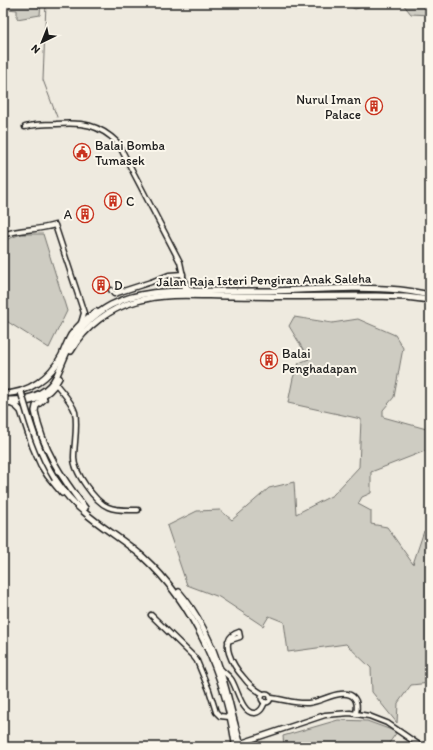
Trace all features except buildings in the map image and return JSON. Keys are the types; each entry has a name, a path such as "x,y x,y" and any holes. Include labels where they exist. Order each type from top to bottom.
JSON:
{"main road":[{"path":"184,280 187,288 192,291"},
{"name":"Jalan Raja Isteri Pengiran Anak Saleha","path":"3,403 12,404 33,401 45,395 56,384 75,343 89,327 115,309 136,301 192,291 356,289 400,290 430,295"},
{"name":"Jalan Raja Isteri Pengiran Anak Saleha","path":"3,400 31,398 42,392 49,386 56,376 76,336 92,319 113,304 138,294 159,291 175,291 406,297 430,300"},
{"path":"3,394 22,391 36,384 49,373 72,334 79,326 102,307 113,304"},
{"path":"36,417 36,406 48,395 51,390"},
{"path":"22,391 37,444 45,462 69,498 138,550 186,600 201,624 224,683 239,745"},
{"path":"12,404 19,408 33,447 48,476 64,495 144,557 170,584 176,593 189,613 206,646 220,683 239,745"},
{"path":"24,419 23,412 25,409 27,408 33,410 52,462 84,509"}],"street":[{"path":"25,127 82,123 98,128 114,139 124,153 180,262 184,280 182,292"},
{"path":"3,235 14,231 41,229 55,224 84,313 84,317 79,326"},
{"path":"111,290 114,294 182,272"},
{"path":"182,272 182,292"},
{"path":"84,313 90,316"},
{"path":"56,384 74,411 76,426 74,459 78,473 103,505 109,508 138,510"},
{"path":"76,426 82,426"},
{"path":"151,615 194,656 209,690 216,712 220,716 230,717"},
{"path":"228,641 228,649 236,668 244,678 263,694 268,694 271,698 290,702 307,703 326,699 338,694 347,694 356,700 358,704 356,713"},
{"path":"218,665 231,679 243,705 248,711 254,713 261,709 264,702 262,699 263,694"},
{"path":"224,683 226,677 228,676"},
{"path":"264,702 268,702 271,698"},
{"path":"239,745 325,715 356,713 387,723 422,747"}],"shaded area":[{"path":"3,3 41,3 40,15 17,19 17,10 8,9 3,13"},
{"path":"342,3 377,3 355,9"},
{"path":"402,3 430,3 430,15 411,14"},
{"path":"21,234 43,234 67,311 49,348 8,322 3,315 3,241"},
{"path":"294,317 332,323 358,319 395,335 403,348 394,397 383,410 383,417 430,430 430,449 371,472 371,493 362,497 358,504 371,511 371,524 387,527 413,564 424,531 430,531 430,683 411,685 398,703 397,723 372,692 371,668 346,644 288,652 284,622 269,616 263,626 219,597 187,585 167,526 197,511 220,510 232,520 269,488 294,482 296,514 333,495 359,467 361,419 288,403 293,378 299,363 309,359 289,326"},
{"path":"338,720 367,721 397,732 387,746 381,747 284,747 283,736"}],"waterway":[{"path":"46,3 43,80 57,117"}],"place":[{"name":"Nurul Iman Palace","path":"374,106"},
{"name":"Balai Bomba Tumasek","path":"82,152"},
{"name":"C","path":"113,201"},
{"name":"A","path":"85,214"},
{"name":"D","path":"101,285"},
{"name":"Balai Penghadapan","path":"269,360"}]}
